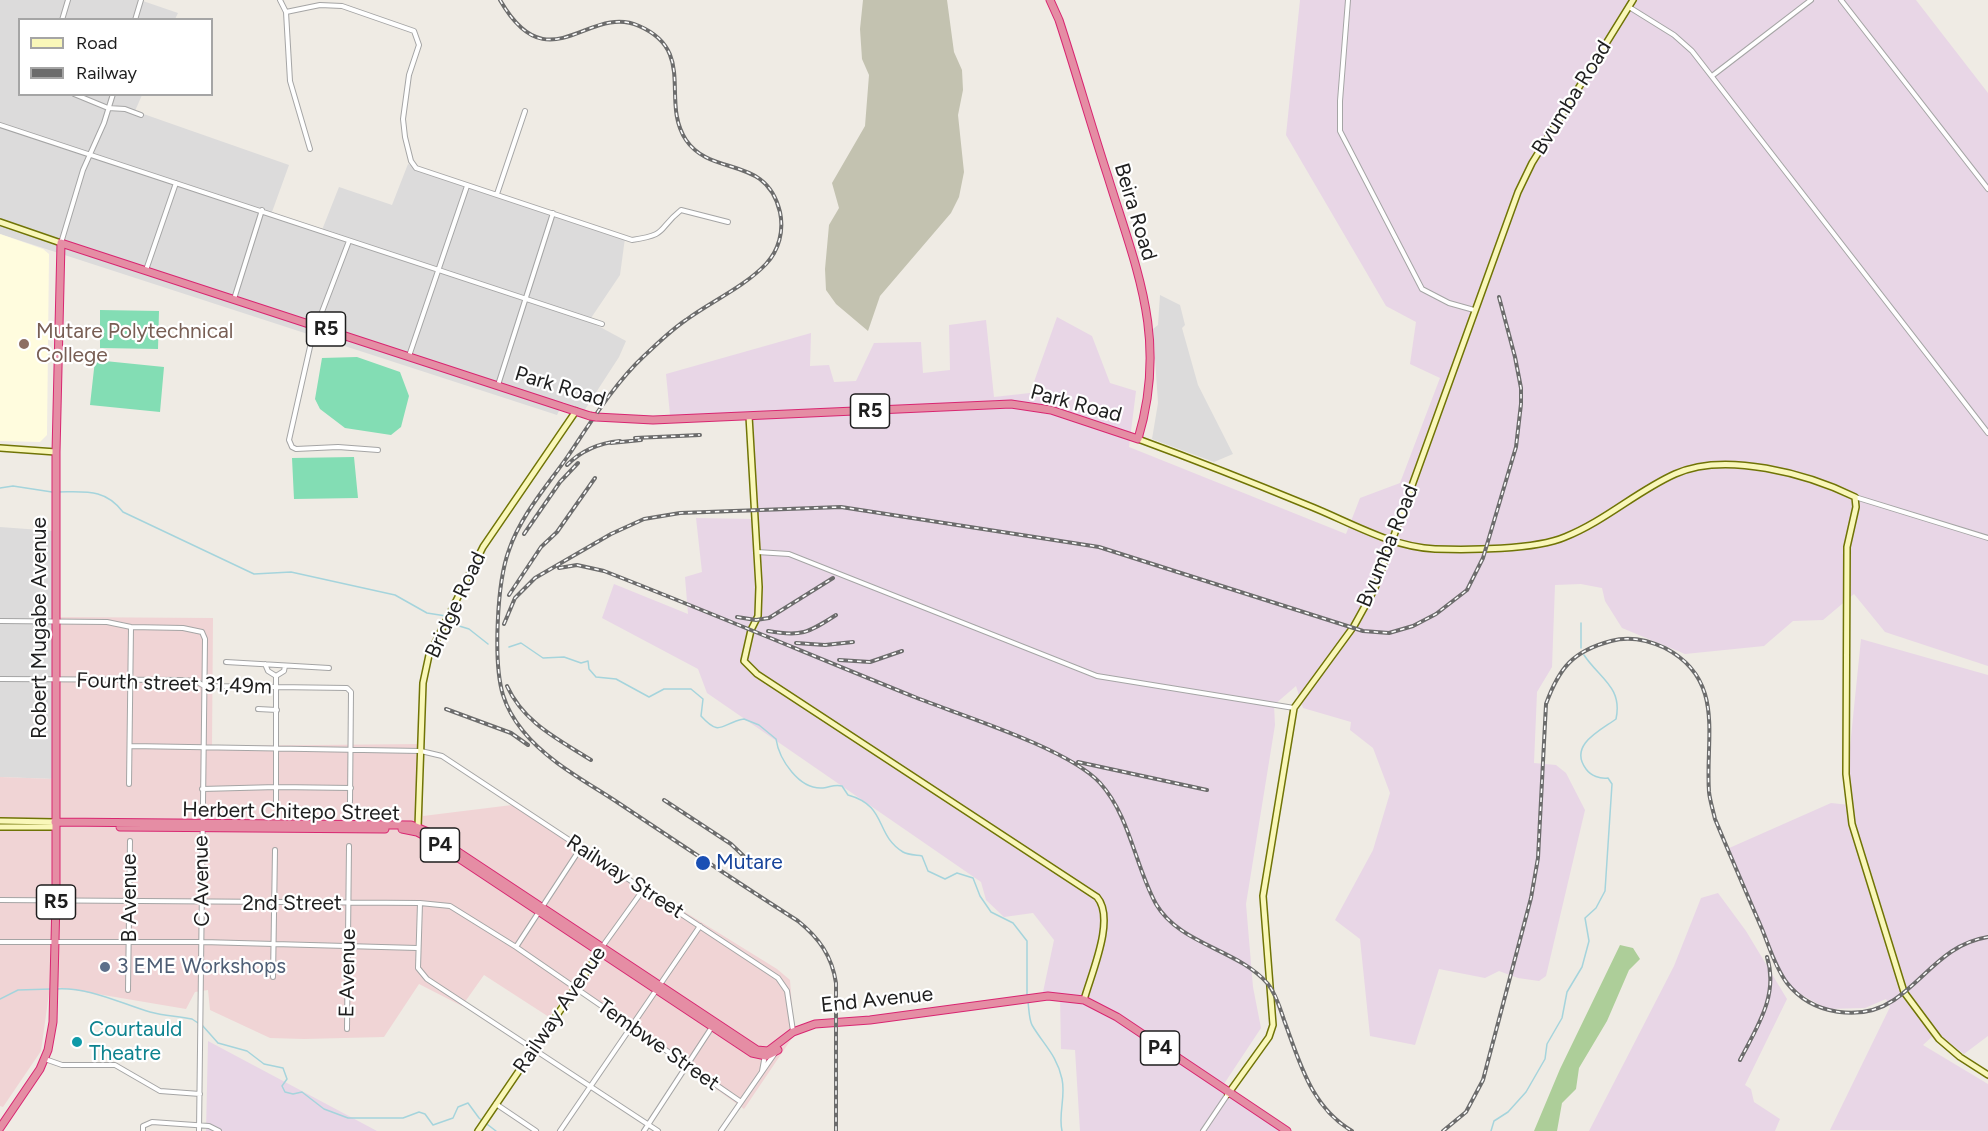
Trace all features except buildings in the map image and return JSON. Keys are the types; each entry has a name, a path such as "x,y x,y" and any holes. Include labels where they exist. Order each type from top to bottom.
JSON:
{"highway":[{"name":"Beira Road","path":"1050,0 1062,30 1130,248 1149,321 1151,384 1138,439"},
{"name":"Park Road","path":"61,243 593,417 617,420 1031,405 1138,439"},
{"name":"Robert Mugabe Avenue","path":"0,1128 43,1059 52,1033 56,900 56,452 61,243"},
{"name":"Herbert Chitepo Street","path":"55,824 401,824 418,827 538,909"},
{"name":"Herbert Chitepo Street","path":"202,825 409,829 431,839 752,1053 765,1054"},
{"name":"Herbert Chitepo Street","path":"658,989 765,1054"},
{"name":"End Avenue","path":"765,1054 793,1032 815,1024 1059,996 1084,1000 1117,1017 1228,1094 1287,1131"},
{"name":"End Avenue","path":"765,1054 776,1051 799,1033 814,1028 890,1022 1006,1002"},
{"name":"Robert Mugabe Avenue","path":"0,1121 43,1059"}],"street":[{"path":"63,18 68,0"},
{"path":"136,18 141,0"},
{"path":"280,0 286,12 290,81 310,149"},
{"path":"1348,0 1340,101 1341,131 1422,289 1449,303 1474,310"},
{"name":"Bvumba Road","path":"1203,1131 1269,1037 1273,1025 1263,896 1294,708 1368,603 1474,310 1532,163 1633,0"},
{"path":"1712,76 1811,0"},
{"path":"1841,0 1988,189"},
{"path":"286,12 320,5 342,6 414,31 419,39 419,45 409,75 403,119 411,161 416,168 632,240 655,236 664,231 681,210 728,222"},
{"path":"1629,7 1674,34 1692,51 1988,433"},
{"path":"79,96 108,108 125,109 141,115"},
{"path":"0,222 61,243 112,96"},
{"path":"497,194 525,111"},
{"path":"0,125 602,324"},
{"path":"146,270 176,183"},
{"path":"409,356 467,186"},
{"path":"234,299 262,210"},
{"path":"498,385 553,213"},
{"path":"349,241 312,338 290,443 294,448 301,449 338,447 378,450"},
{"name":"Bridge Road","path":"418,827 423,683 429,655 483,547 576,411"},
{"path":"748,416 759,587 758,616 744,656 746,665 1097,897 1104,906 1106,922 1084,1000"},
{"path":"1138,439 1392,540 1433,549 1489,548 1556,540 1598,521 1677,473 1731,463 1768,467 1988,538"},
{"path":"0,448 56,452"},
{"path":"1855,496 1856,507 1847,547 1846,774 1852,824 1904,992 1934,1034 1960,1057 1988,1075"},
{"path":"756,552 789,554 1097,676 1294,708"},
{"path":"0,621 107,622 130,627 129,784"},
{"name":"C Avenue","path":"130,627 183,628 202,632 205,639 200,1131"},
{"path":"226,662 329,668"},
{"path":"265,664 268,671 276,676"},
{"path":"276,804 278,748 276,676 285,666"},
{"name":"Fourth street 31,49m","path":"0,679 194,680 204,686 347,688 351,692 352,750"},
{"path":"258,709 277,710"},
{"name":"Railway Street","path":"131,746 421,751 442,756 784,984 793,1032"},
{"path":"350,802 352,750"},
{"path":"202,789 351,788"},
{"name":"Herbert Chitepo Street","path":"0,821 55,824"},
{"name":"Herbert Chitepo Street","path":"0,827 55,824"},
{"name":"B Avenue","path":"128,990 130,841"},
{"name":"E Avenue","path":"347,1029 349,846"},
{"path":"516,947 538,909 580,849"},
{"path":"273,977 275,850"},
{"name":"Railway Avenue","path":"478,1131 643,890"},
{"name":"2nd Street","path":"0,900 274,904 420,903"},
{"path":"420,903 418,968 427,979 534,1047 658,1131"},
{"name":"Tembwe Street","path":"420,903 450,906 516,947 741,1102"},
{"path":"560,1131 700,926"},
{"path":"0,942 348,944 417,948"},
{"path":"644,1131 712,1027"},
{"name":"End Avenue","path":"721,1131 776,1051"},
{"name":"End Avenue","path":"761,1074 765,1054"},
{"path":"43,1059 62,1065 115,1065 160,1091 200,1095"},
{"path":"496,1104 536,1131"},
{"path":"143,1131 144,1126 152,1122 209,1126 219,1131"}],"shaded area":[{"path":"0,0 140,0 178,13 176,18 18,18 18,96 142,96 135,111 289,165 272,212 322,230 339,187 392,205 408,164 625,238 620,275 589,321 626,341 619,357 584,411 563,402 557,415 0,234"},
{"path":"863,0 947,0 954,52 962,70 963,90 958,115 964,172 959,197 951,213 880,296 868,331 836,304 826,290 825,269 829,225 839,208 832,183 865,126 869,75 862,59 860,29"},
{"path":"1300,0 1916,0 1988,93 1988,666 1885,632 1854,594 1823,620 1793,621 1764,646 1685,654 1622,628 1605,601 1602,588 1581,584 1555,585 1552,667 1537,692 1534,763 1556,765 1566,773 1585,810 1546,976 1539,981 1518,978 1499,971 1485,978 1439,969 1415,1045 1370,1036 1360,939 1335,920 1373,850 1390,793 1373,748 1350,730 1351,722 1303,708 1296,686 1274,705 1275,725 1246,904 1253,987 1261,1028 1222,1087 1279,1131 1080,1131 1075,1050 1061,1049 1060,995 1043,992 1054,940 1033,913 1004,917 986,900 981,882 707,693 698,669 602,618 614,584 688,614 685,577 702,572 696,518 753,519 747,414 670,415 666,374 811,333 810,366 829,365 834,382 856,381 874,343 921,342 923,373 950,370 949,325 986,320 994,397 1030,393 1057,317 1092,336 1110,383 1136,391 1129,447 1346,534 1360,498 1400,483 1440,378 1410,364 1416,322 1386,306 1286,135"},
{"name":"Mutare Polytechnical College","path":"0,234 43,249 49,254 47,435 40,442 0,441"},
{"path":"1160,295 1180,305 1185,325 1182,328 1198,385 1233,454 1214,462 1152,439 1158,403 1153,329 1158,325"},
{"path":"0,527 54,531 54,779 0,777"},
{"path":"54,617 213,618 212,746 422,744 423,816 512,805 777,969 790,980 794,1035 744,1109 572,986 549,1017 484,975 462,1006 419,984 384,1037 304,1039 270,1038 210,1010 208,990 195,992 186,1009 50,986 41,1051 3,1107 0,1106 0,777 54,779"},
{"path":"1861,639 1988,675 1988,1036 1964,1054 1936,1033 1923,1045 1988,1084 1988,1131 1830,1130 1890,1007 1886,999 1865,1008 1827,1009 1793,990 1783,977 1727,849 1831,803 1850,805 1847,776"},
{"path":"1718,893 1746,931 1787,999 1745,1085 1751,1089 1754,1102 1780,1119 1775,1131 1589,1131 1674,966 1701,898"},
{"path":"208,1041 377,1131 206,1131"}],"green space":[{"path":"100,310 159,311 158,349 100,348"},
{"path":"357,357 400,372 409,396 401,427 391,435 345,428 320,409 315,399 322,358"},
{"path":"95,360 164,367 160,412 90,405"},
{"path":"354,457 358,498 294,499 292,458"},
{"path":"1620,945 1633,948 1640,959 1629,970 1607,1021 1579,1068 1576,1089 1562,1103 1557,1131 1534,1131 1560,1069"}],"waterway":[{"path":"0,488 13,486 52,492"},
{"path":"57,492 85,492 102,495 116,504 123,512 254,574 291,572 395,595 427,613 446,616"},
{"path":"451,618 456,625 469,629 488,644"},
{"path":"1581,623 1581,648"},
{"path":"509,647 521,643 543,658 564,657 581,663 588,661 589,669 596,677 616,679 649,697 664,689 691,689 703,699 701,716 717,728 744,719 759,725 776,739 781,755 798,779 814,787 842,786 848,795 869,806 894,845 905,853 922,856 928,871 945,879 957,873 973,878 980,896 991,912 1013,923 1027,941 1027,997"},
{"path":"1491,1131 1494,1121 1508,1112 1526,1092 1545,1059 1547,1044 1562,1018 1567,992 1582,967 1589,941 1585,918 1596,908 1605,891 1612,784 1608,778 1596,776 1588,771 1581,753 1595,733 1616,719 1617,708 1613,691 1584,655"},
{"path":"0,999 18,990 51,989"},
{"path":"56,989 81,990 150,1012 192,1019 198,1023"},
{"path":"1028,1002 1032,1025 1053,1056 1060,1071 1063,1092 1062,1131"},
{"path":"202,1025 218,1043 247,1051 264,1064 283,1068 287,1079 282,1086 285,1092 293,1094 302,1092 324,1109 348,1118 403,1118 419,1112 425,1114 433,1125 453,1118 458,1107 468,1103 479,1118 496,1131"}],"railway":[{"path":"500,0 518,25 535,37 552,40 603,24 620,22 639,26 657,36 667,49 673,63 676,109 679,125 686,140 697,152 738,168 763,182 773,194 780,212 779,240 766,264 748,280 675,328 633,367 603,404 527,513 514,537 505,564 499,601 498,663 503,695 509,709 523,731 543,752 798,921 818,941 828,956 836,983 836,1131"},
{"path":"504,624 515,598 535,578 611,534 644,519 680,513 841,507 1099,547 1363,631 1389,633 1413,626 1436,614 1467,590 1483,558 1516,447 1521,388 1499,297"},
{"path":"635,438 700,435"},
{"path":"611,443 641,440"},
{"path":"567,465 591,448 620,441"},
{"path":"524,534 560,482 578,463"},
{"path":"509,595 541,547 557,532 595,478"},
{"path":"559,568 577,565 604,571 917,698 1014,734 1085,770 1100,783 1118,810 1149,889 1166,918 1179,929 1256,972 1268,984 1278,1001 1309,1083 1326,1110 1352,1131"},
{"path":"737,617 756,620 769,618 833,578"},
{"path":"768,631 789,634 804,632 836,615"},
{"path":"1443,1131 1466,1112 1483,1080 1531,898 1538,858 1546,704 1556,680 1569,663 1598,645 1625,639 1652,643 1665,648 1684,661 1697,676 1705,693 1708,711 1709,792 1715,819 1776,963 1787,983 1797,994 1823,1008 1837,1012 1852,1013 1881,1007 1906,991 1948,954 1973,941 1988,937"},
{"path":"796,643 825,645 853,642"},
{"path":"839,660 870,662 902,651"},
{"path":"507,686 514,699 532,720 591,760"},
{"path":"446,709 511,733 528,745"},
{"path":"1078,762 1207,790"},
{"path":"664,800 731,844 751,863"},
{"path":"1740,1060 1759,1023 1768,998 1770,971 1767,957"}],"place":[{"name":"Mutare Polytechnical College","path":"24,344"},
{"name":"Mutare","path":"703,863"},
{"name":"3 EME Workshops","path":"105,967"},
{"name":"Courtauld Theatre","path":"77,1042"}]}
